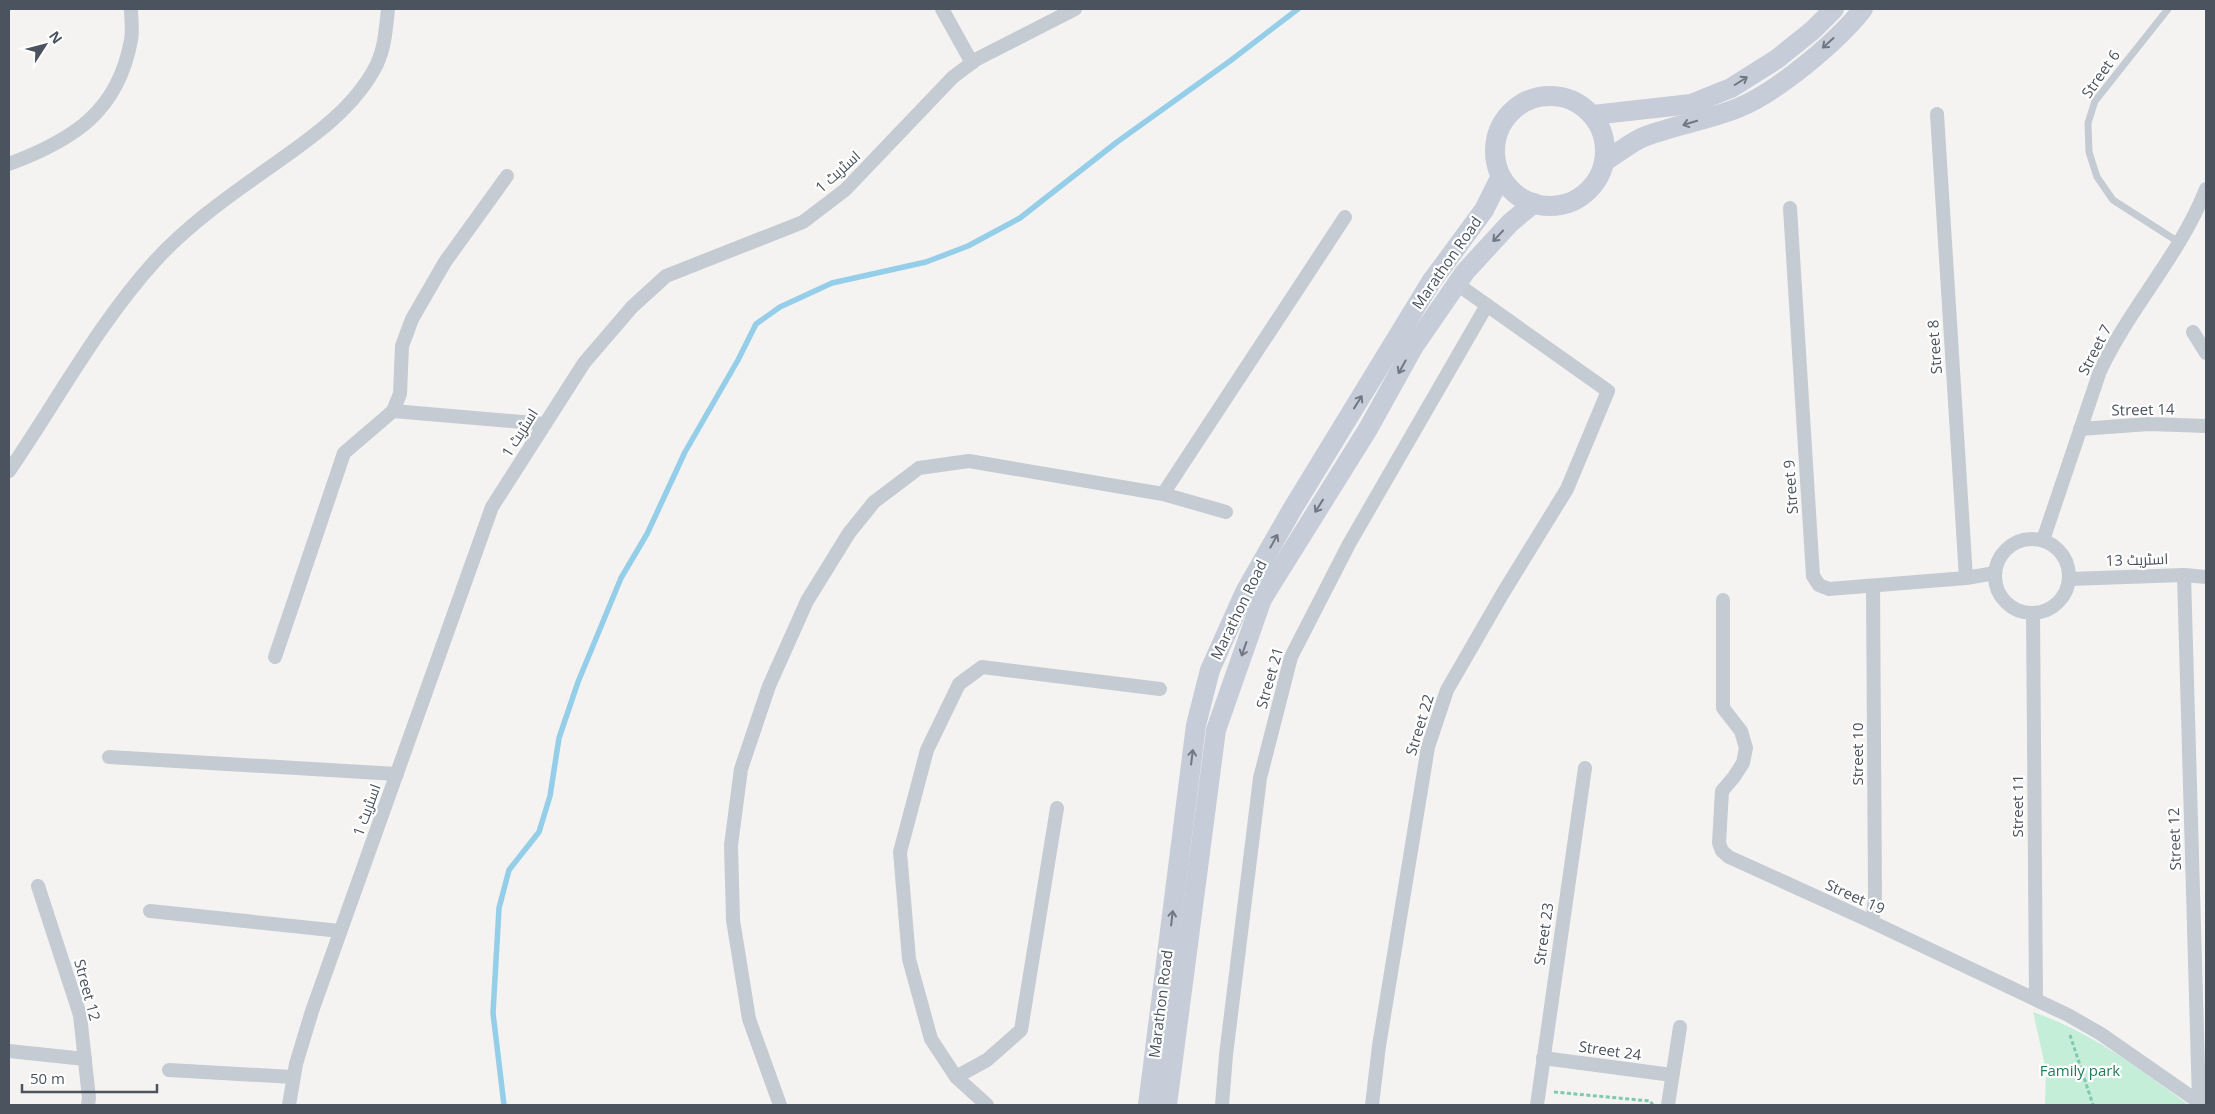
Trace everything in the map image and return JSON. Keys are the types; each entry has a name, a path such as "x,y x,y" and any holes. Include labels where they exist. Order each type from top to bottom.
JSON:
{"main road":[{"path":"1593,115 1691,104 1731,88 1777,59 1813,30 1834,9"},
{"path":"1604,162 1644,136 1739,107 1773,88 1809,60 1854,20 1863,9"},
{"path":"1543,95 1560,96 1578,102 1593,115 1603,132 1606,151 1603,170 1593,186 1578,199 1560,206 1543,206 1526,200 1511,190 1501,176 1495,159 1495,142 1501,125 1511,111 1526,100 1543,95"},
{"name":"Marathon Road","path":"1148,1105 1196,725 1210,670 1245,592 1292,508 1431,282 1484,210 1501,176"},
{"name":"Marathon Road","path":"1167,1105 1216,730 1262,599 1368,429 1414,346 1465,272 1510,223 1534,203"}],"street":[{"path":"9,164 45,150 71,136 95,115 112,94 122,71 131,38 131,9"},
{"path":"9,471 112,314 156,260 211,210 318,133 344,108 377,64 385,40 388,9"},
{"path":"942,9 972,63"},
{"name":"اسٹریٹ 1","path":"289,1105 294,1077 312,1010 492,507 584,363 632,307 666,276 802,222 845,190 946,84 972,63 1075,9"},
{"name":"Street 8","path":"1937,114 1966,578"},
{"path":"275,657 344,453 393,411 400,394 402,346 412,319 445,262 507,176"},
{"name":"Street 7","path":"2043,540 2100,371 2110,350 2180,243 2206,189"},
{"name":"Street 9","path":"1790,208 1813,576 1819,585 1829,589 1966,578 1995,573"},
{"path":"1163,494 1345,217"},
{"path":"1457,284 1487,305"},
{"name":"Street 22","path":"1372,1105 1381,1037 1428,747 1447,690 1502,593 1567,489 1608,391 1487,305"},
{"name":"Street 21","path":"1222,1105 1227,1045 1260,778 1291,657 1349,544 1487,305"},
{"path":"2193,332 2206,353"},
{"path":"393,411 545,424"},
{"name":"Street 14","path":"2080,429 2149,424 2206,426"},
{"path":"780,1105 748,1019 733,920 731,845 741,769 768,686 807,601 849,533 874,502 920,468 969,461 1163,494 1226,512"},
{"path":"2026,539 2043,540 2057,548 2067,562 2069,578 2066,592 2058,603 2047,610 2033,613 2018,610 2005,602 1997,588 1995,573 2000,557 2011,545 2026,539"},
{"name":"اسٹریٹ 13","path":"2069,578 2184,575 2206,577"},
{"name":"Street 12","path":"2184,575 2201,1104"},
{"name":"Street 10","path":"1872,922 1875,899 1873,586"},
{"name":"Street 19","path":"1723,600 1723,708 1741,732 1746,748 1743,762 1734,777 1722,790 1720,843 1722,851 1728,858 1872,922 2065,1014 2100,1034 2201,1104"},
{"name":"Street 11","path":"2033,613 2036,999"},
{"path":"987,1105 956,1077 931,1040 909,959 900,852 927,750 959,684 982,667 1160,689"},
{"path":"109,757 397,774"},
{"name":"Street 23","path":"1537,1105 1585,768"},
{"path":"956,1077 987,1060 1021,1030 1057,808"},
{"name":"Street 12","path":"38,886 80,1014 89,1098 88,1105"},
{"path":"150,911 340,931"},
{"path":"1668,1105 1680,1027"},
{"path":"9,1052 85,1059"},
{"name":"Street 24","path":"1543,1058 1672,1076"},
{"path":"169,1070 294,1077"}],"lane":[{"name":"Street 6","path":"2168,9 2096,101 2088,123 2089,152 2098,177 2113,200 2180,243"}],"path":[{"path":"2065,1014 2072,1044 2093,1105"},
{"path":"1558,1092 1650,1101 1653,1105"}],"green space":[{"name":"Family park","path":"2033,1012 2055,1020 2114,1052 2189,1105 2045,1105 2046,1070"}],"waterway":[{"path":"504,1105 493,1013 499,908 509,870 539,832 550,796 559,738 578,682 621,578 647,534 685,452 738,360 756,324 780,307 832,283 926,262 968,246 1020,218 1117,142 1230,61 1298,9"}]}
